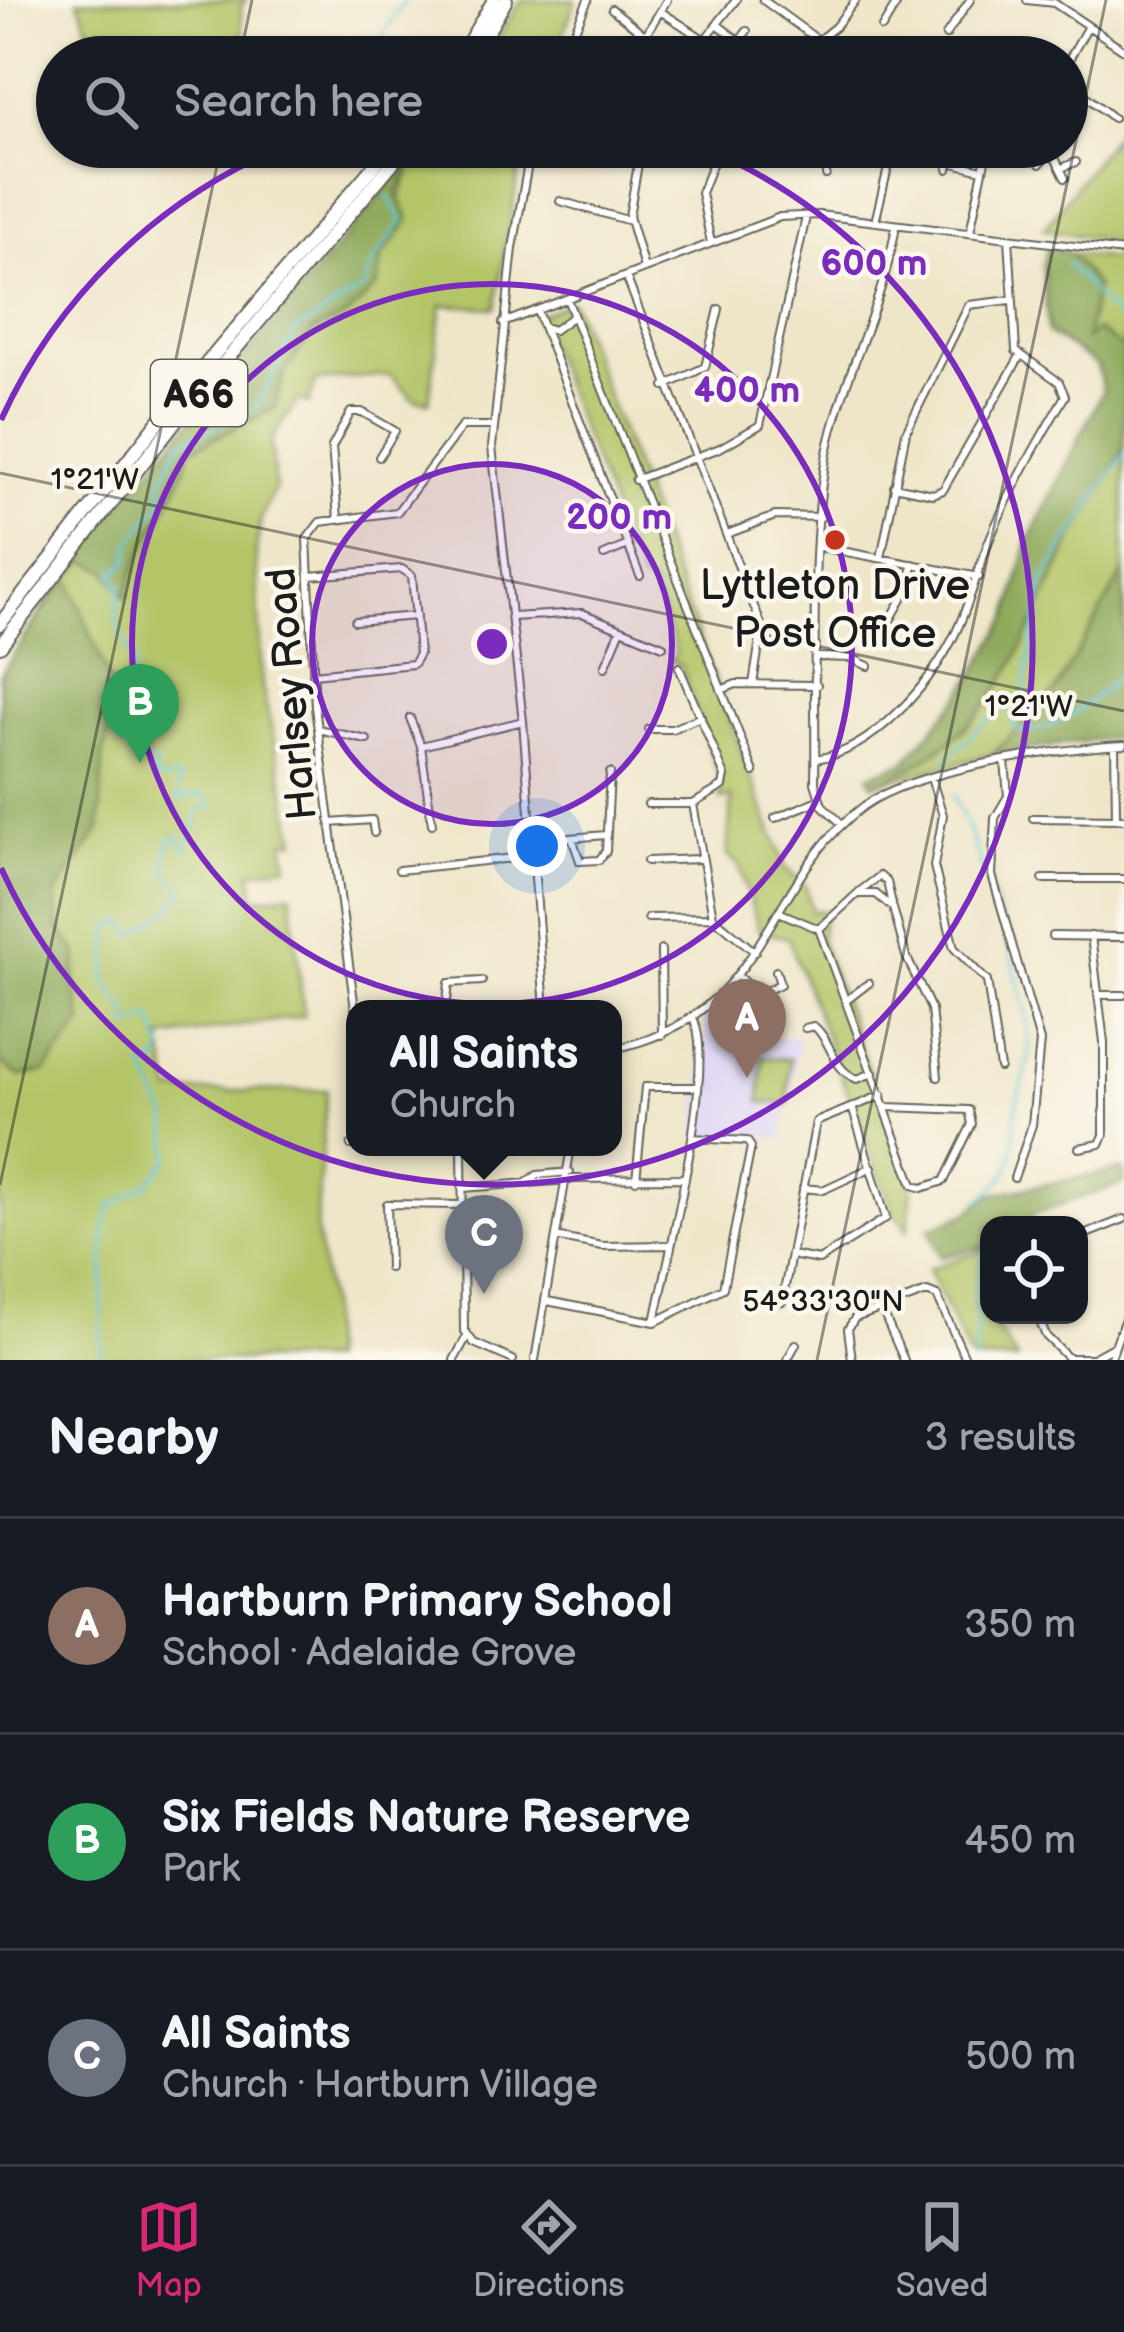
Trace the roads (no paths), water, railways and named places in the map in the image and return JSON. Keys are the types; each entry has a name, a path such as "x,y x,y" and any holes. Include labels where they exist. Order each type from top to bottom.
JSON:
{"highway":[{"path":"473,36 494,0"},
{"path":"485,36 506,0"},
{"name":"A66","path":"0,624 170,406 372,168"},
{"name":"A66","path":"0,646 180,415 388,168"}],"street":[{"path":"572,36 588,0"},
{"path":"612,9 645,35 667,0"},
{"path":"708,36 736,0"},
{"path":"764,0 813,36"},
{"path":"822,36 856,0"},
{"path":"887,24 899,0"},
{"path":"946,35 956,28 970,0"},
{"path":"1027,0 1057,2 1124,50"},
{"path":"660,11 699,36"},
{"path":"717,24 733,36"},
{"path":"1082,36 1088,26"},
{"path":"743,36 747,31"},
{"path":"1088,98 1113,118"},
{"path":"528,168 492,425 523,721 544,1000"},
{"path":"638,168 630,221 644,268"},
{"path":"710,168 701,193 711,243"},
{"path":"826,176 827,168"},
{"path":"875,222 888,168"},
{"path":"970,232 982,170 974,168"},
{"path":"1064,168 1065,178"},
{"path":"560,201 630,221"},
{"path":"503,323 766,221 807,215 1124,252"},
{"path":"635,480 748,435 760,425 807,215"},
{"path":"842,824 819,800 815,759 820,517 833,424 889,266 896,224"},
{"path":"894,486 933,494 943,490 1019,358 1008,236"},
{"path":"626,276 762,627 753,684"},
{"path":"567,299 752,769"},
{"path":"881,558 906,431 969,305 1011,300"},
{"path":"665,386 705,367 719,309"},
{"path":"537,310 641,570"},
{"path":"542,326 554,330 568,323 573,313"},
{"path":"815,759 855,743 915,693 955,636 990,538 1065,396 1059,382 1019,358"},
{"path":"338,519 332,447 351,412 362,412 395,431 380,458"},
{"name":"Harlsey Road","path":"355,1000 313,674 307,576 313,528 338,519 398,512 462,425 492,425"},
{"path":"727,534 775,516 820,517"},
{"path":"604,554 628,545"},
{"path":"820,547 979,577"},
{"path":"886,629 909,587 913,564"},
{"path":"307,576 402,569 412,576 419,654 413,664 313,674"},
{"path":"512,617 581,613 663,646"},
{"path":"355,621 416,616"},
{"path":"605,667 621,629"},
{"path":"818,657 851,658 868,666"},
{"path":"648,805 693,804 716,794 724,776 679,667"},
{"path":"721,690 753,684 817,685"},
{"path":"649,729 672,729 701,717"},
{"path":"410,718 421,746 432,824"},
{"path":"421,746 523,721"},
{"path":"318,729 367,740"},
{"path":"622,1046 662,1035 738,976 842,824 884,794 1005,761 1120,746 1120,818 1033,818"},
{"path":"1005,761 1008,796 994,818 994,881 1029,980 1039,1058 1032,1125 1014,1178"},
{"path":"572,838 580,861 599,860 607,834 610,772"},
{"path":"931,778 943,814 933,861 955,940 987,981 997,1063"},
{"path":"776,818 819,800"},
{"path":"693,804 699,859 713,917 755,952"},
{"path":"330,824 372,820 374,833"},
{"path":"532,842 607,834"},
{"path":"985,853 996,856"},
{"path":"399,870 533,856"},
{"path":"647,861 699,859"},
{"path":"819,929 880,876 887,882 906,956 932,1010 938,1077"},
{"path":"1042,879 1124,879"},
{"path":"857,894 876,894 893,908"},
{"path":"781,913 819,929"},
{"path":"649,918 713,917"},
{"path":"819,929 820,945 847,1000 913,1185 922,1188 944,1181 973,1116 963,1107 887,1107"},
{"path":"1052,935 1124,937"},
{"path":"1078,1148 1100,1144 1104,1138 1091,936"},
{"path":"661,950 662,1035"},
{"path":"738,976 754,998 781,984 776,971"},
{"path":"447,1000 449,983 482,981"},
{"path":"847,1000 869,983"},
{"path":"1098,995 1124,995"},
{"path":"655,1322 692,1138 700,1032 692,1016"},
{"path":"812,1024 842,1071 857,1078 873,1073"},
{"path":"636,1180 645,1088 697,1087"},
{"path":"782,1302 816,1122 882,1095"},
{"path":"791,1255 819,1260 886,1218 851,1107"},
{"path":"547,1301 655,1322 725,1284 751,1148 747,1141 692,1138"},
{"path":"454,1360 467,1337 462,1156"},
{"path":"535,1360 571,1156"},
{"path":"803,1188 823,1190 872,1168"},
{"path":"463,1188 523,1186 570,1177 682,1178"},
{"path":"389,1268 387,1204 462,1205"},
{"path":"1088,1234 1124,1220"},
{"path":"560,1238 602,1246 670,1245"},
{"path":"852,1360 850,1323 881,1308 934,1294 966,1360"},
{"path":"881,1308 904,1360"},
{"path":"1110,1360 1124,1321"},
{"path":"1040,1324 1069,1359 1093,1358 1115,1346"},
{"path":"467,1337 513,1360"},
{"path":"787,1360 796,1344"}],"waterway":[{"path":"382,36 405,0"},
{"path":"1110,146 1124,129"},
{"path":"100,1360 105,1227 111,1206 146,1185 169,1159 167,1117 143,1065 159,1062 163,1049 151,1016 129,1029 127,1010 106,984 109,928 125,922 132,935 165,914 185,890 166,874 168,841 179,837 185,850 200,809 212,806 202,794 177,799 181,779 153,779 157,766 116,742 136,717 157,715 139,690 127,685 135,666 116,622 120,587 113,573 128,562 131,541 161,503 162,481 181,442 256,408 295,332 364,288 371,266 403,221 388,196"},
{"path":"1067,264 1124,325"},
{"path":"945,760 1002,707 1022,700 1044,579 1124,454"},
{"path":"1008,705 1015,729 1044,728 1074,713 1124,671"},
{"path":"953,795 999,918 1030,1044 1010,1164 978,1202"},
{"path":"974,1360 978,1317 973,1297 980,1269"}],"place":[{"name":"Lyttleton Drive Post Office","path":"835,540"},
{"name":"Six Fields Nature Reserve","path":"140,763"},
{"name":"Hartburn Primary School","path":"747,1078"},
{"name":"All Saints","path":"484,1294"}]}
